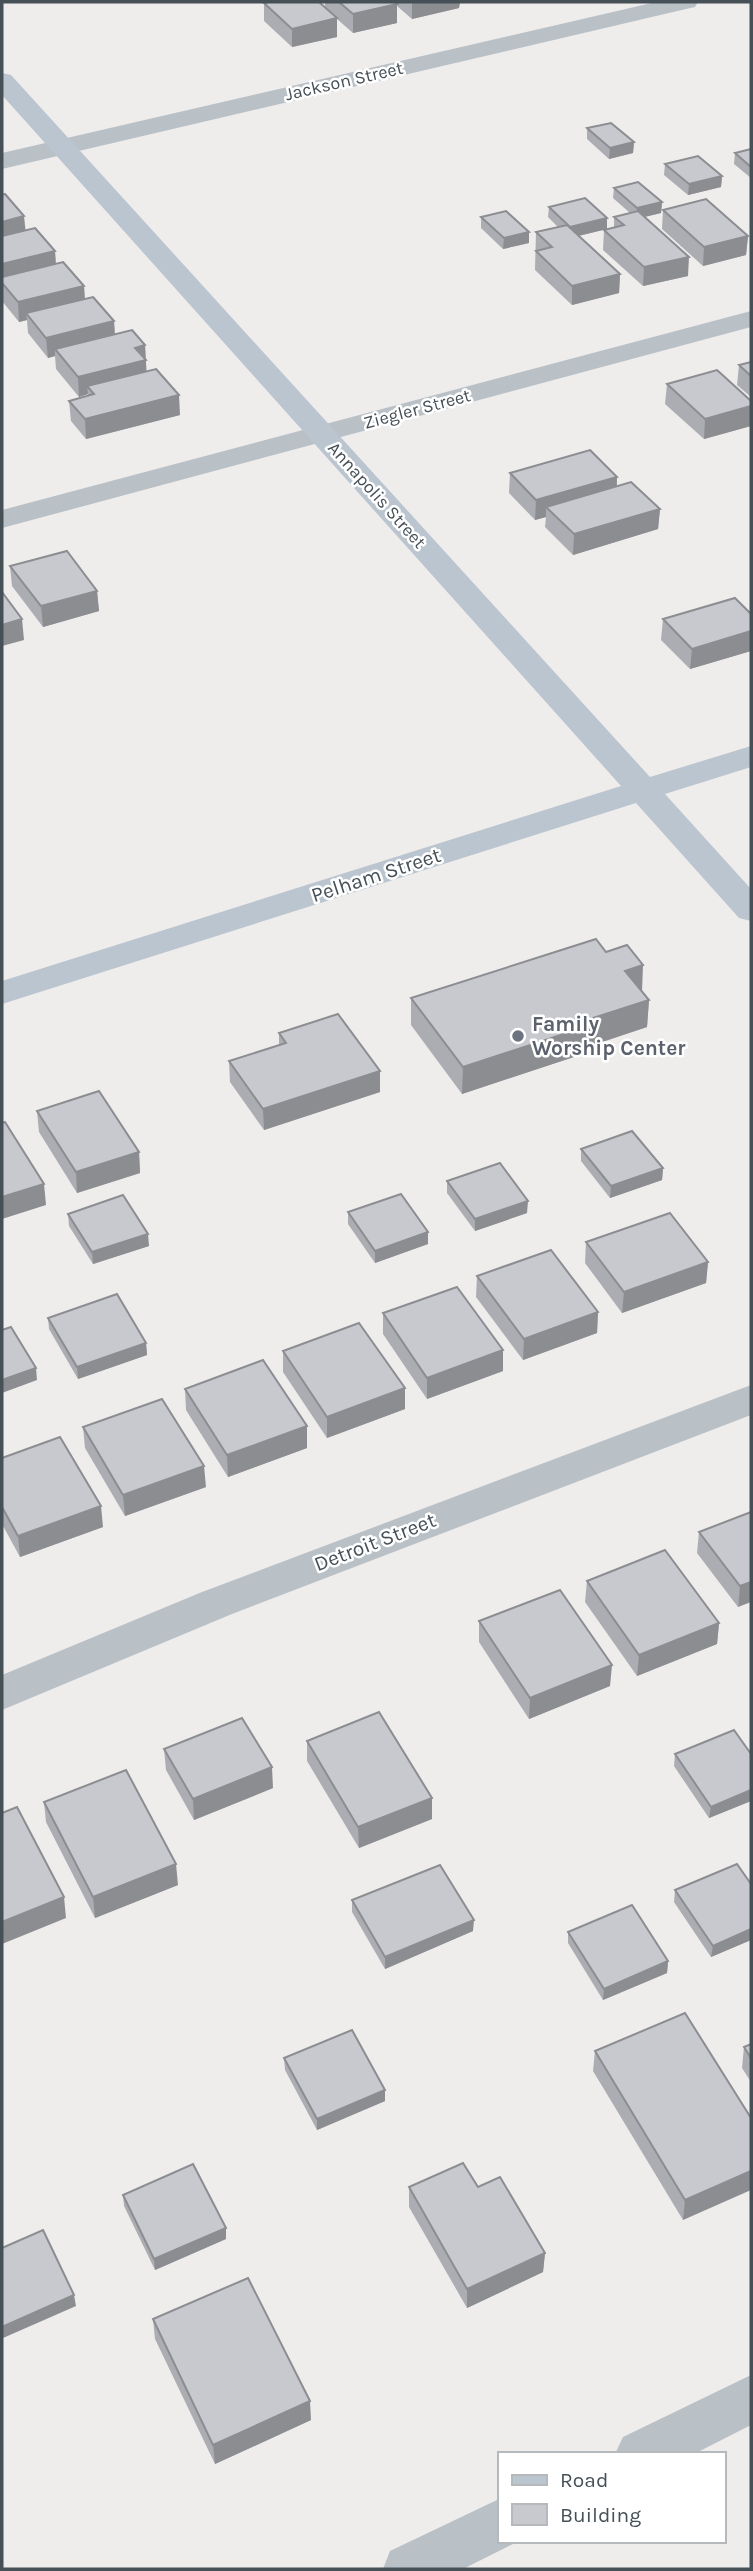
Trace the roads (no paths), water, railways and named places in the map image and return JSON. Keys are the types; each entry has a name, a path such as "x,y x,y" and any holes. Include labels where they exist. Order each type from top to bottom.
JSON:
{"street":[{"name":"Jackson Street","path":"2,161 686,2"},
{"name":"Annapolis Street","path":"2,80 751,911"},
{"name":"Ziegler Street","path":"2,519 751,318"},
{"name":"Pelham Street","path":"2,993 751,756"},
{"name":"Detroit Street","path":"2,1693 217,1603 751,1399"},
{"path":"645,2452 751,2399"},
{"path":"409,2569 498,2524"}],"place":[{"name":"Family Worship Center","path":"518,1036"}]}
